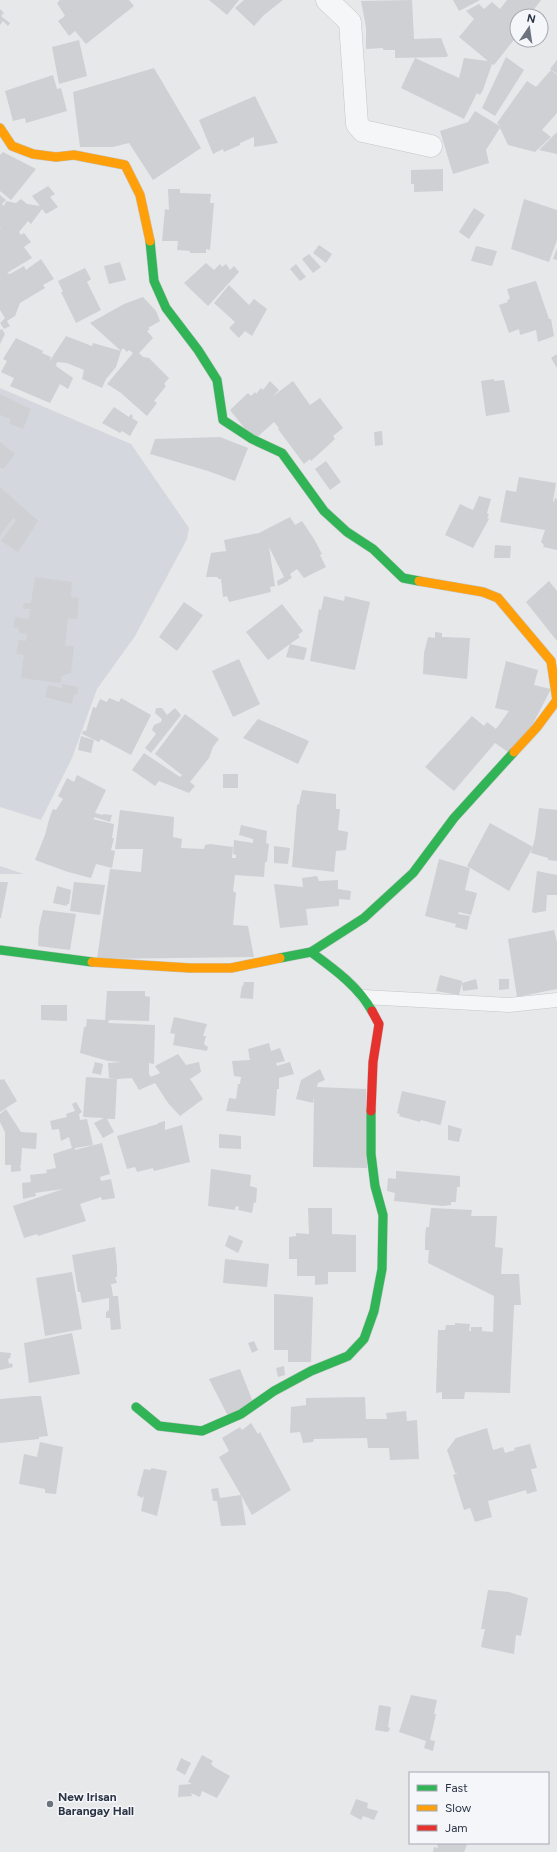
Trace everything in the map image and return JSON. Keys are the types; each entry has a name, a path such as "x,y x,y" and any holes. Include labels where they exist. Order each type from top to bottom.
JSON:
{"street":[{"path":"327,0 350,22 357,124 362,131 431,146"},
{"path":"0,128 12,146 33,154 56,157 74,155 125,165 140,195 152,249 154,281 166,308 198,350 217,380 223,420 252,439 282,453 324,511 347,532 373,550 403,578 483,592 498,598 551,661 557,700 538,727 454,818 414,873 364,918 311,952 231,968 190,968 92,962 0,950"},
{"path":"136,1407 159,1426 202,1431 241,1414 274,1391 311,1371 348,1356 364,1339 374,1311 382,1269 383,1215 375,1186 371,1154 370,1121 373,1062 379,1024 364,997 311,952"}],"lane":[{"path":"364,997 509,1006 557,1000"}],"shaded area":[{"path":"0,388 131,444 189,528 187,539 135,636 97,689 72,758 41,820 0,807"},
{"path":"0,866 24,874 0,874"}],"building":[{"path":"60,0 129,0 134,6 86,44 75,31 69,36 58,21 65,16 57,3"},
{"path":"209,0 239,0 227,15"},
{"path":"244,0 283,0 264,15 254,26 235,8"},
{"path":"412,0 414,39 441,38 448,56 395,58 395,50 383,50 383,48 366,49 366,27 361,1"},
{"path":"453,0 480,0 459,11"},
{"path":"507,0 541,0 535,8 509,8 509,46 494,65 492,64 483,90 480,95 477,93 464,119 401,88 415,58 459,78 464,58 488,61 459,37 474,19 466,11 479,4 484,9 492,2 500,9"},
{"path":"0,9 4,13 1,16 10,23 8,26 3,21 0,25"},
{"path":"79,40 87,76 59,84 52,47"},
{"path":"506,57 524,70 495,116 482,108"},
{"path":"557,60 557,74 550,69"},
{"path":"154,68 201,148 153,180 129,143 113,147 80,147 73,92"},
{"path":"551,70 557,75 557,113 542,130 551,137 535,152 508,145 500,128 486,150 489,163 453,174 440,131 468,122 475,111 501,127 497,123 527,81 536,87"},
{"path":"53,75 57,89 61,88 67,111 26,123 25,118 13,121 5,91"},
{"path":"255,96 278,143 254,147 254,137 224,152 223,149 213,154 199,120"},
{"path":"557,132 557,154 539,150"},
{"path":"3,152 36,169 11,200 0,191 0,155"},
{"path":"443,169 443,191 414,192 414,184 411,184 411,170"},
{"path":"48,186 55,194 50,197 58,207 46,214 42,209 31,224 28,221 19,232 21,235 24,233 31,242 24,247 32,258 7,273 10,274 24,266 26,270 41,259 54,279 43,285 45,288 20,303 15,316 7,321 10,326 4,329 0,323 5,318 0,310 0,195 6,200 2,204 4,206 6,201 16,203 21,199 27,204 40,206 32,196"},
{"path":"168,189 180,189 180,193 211,194 210,203 214,203 210,250 206,249 206,253 190,253 190,251 177,250 178,241 162,241 165,209 169,210"},
{"path":"524,199 557,210 557,240 549,262 511,249"},
{"path":"474,208 485,215 469,239 459,232"},
{"path":"319,245 332,254 326,263 313,253"},
{"path":"476,246 497,251 492,266 471,261"},
{"path":"557,248 557,260 553,259"},
{"path":"309,254 321,267 313,273 302,259"},
{"path":"120,262 126,280 109,284 104,266"},
{"path":"206,263 214,270 220,264 222,267 226,264 230,270 234,266 239,272 208,306 184,283"},
{"path":"296,264 306,277 300,281 290,269"},
{"path":"85,268 91,279 87,282 101,310 76,323 61,292 63,292 58,281"},
{"path":"536,281 549,319 551,319 554,336 538,342 536,330 520,335 519,329 509,333 499,305 508,302 507,300 510,299 507,289"},
{"path":"229,285 249,305 254,299 267,309 252,336 245,331 239,338 229,328 235,322 214,303"},
{"path":"143,297 156,311 160,321 148,328 150,329 147,331 153,338 139,353 143,357 149,358 169,378 164,384 166,386 154,401 157,403 147,416 121,393 107,384 133,353 129,350 127,352 123,348 121,351 90,323 124,304"},
{"path":"2,329 5,334 0,344 0,330"},
{"path":"66,336 92,346 93,343 121,351 116,367 106,379 102,388 82,379 84,370 67,363 57,362 56,366 73,378 68,389 60,384 50,403 10,386 14,378 1,372 7,361 3,359 16,338 43,351 42,353 51,357 49,362"},
{"path":"557,354 557,368 551,358"},
{"path":"494,379 494,381 504,380 510,412 486,416 481,381"},
{"path":"270,381 279,390 272,397 293,381 310,405 320,398 343,428 333,436 335,439 311,461 310,459 304,464 274,422 254,440 230,410 248,393 251,396 255,392 256,394 261,388 263,390"},
{"path":"0,394 31,409 23,429 9,423 11,419 0,415"},
{"path":"114,407 129,417 131,414 133,416 132,418 138,422 130,436 122,431 120,433 102,423"},
{"path":"382,431 383,445 375,446 374,432"},
{"path":"220,437 248,448 235,481 208,471 150,454 155,439"},
{"path":"0,442 15,454 3,469 0,467"},
{"path":"326,461 341,482 330,490 315,469"},
{"path":"519,477 556,483 553,501 554,502 555,498 557,499 557,550 543,547 544,545 541,542 545,530 500,522 506,490 516,492"},
{"path":"0,487 38,521 18,552 1,541 16,520 13,518 0,535"},
{"path":"479,496 491,499 487,513 489,515 487,518 489,519 473,548 445,535 460,504 473,510"},
{"path":"290,517 295,525 302,521 322,554 320,555 326,567 304,578 297,569 290,574 292,578 278,586 277,581 284,577 269,547 275,586 270,587 271,592 229,602 227,596 223,597 221,579 218,579 218,577 206,577 211,553 226,551 224,540 259,533"},
{"path":"495,545 511,546 510,558 494,558"},
{"path":"35,577 72,582 71,597 79,598 77,619 68,618 65,646 74,646 71,673 61,676 61,683 21,678 24,655 16,654 19,640 26,641 27,634 20,633 18,628 13,627 15,617 29,619 30,609 23,609 24,603 31,603"},
{"path":"549,581 557,591 557,641 526,602"},
{"path":"324,596 344,601 345,596 370,602 355,670 310,661 319,609 321,610"},
{"path":"184,602 203,615 177,651 159,637"},
{"path":"282,604 303,631 298,635 300,637 268,660 246,632"},
{"path":"435,632 442,633 442,637 470,638 467,679 423,674 424,653 428,637 435,638"},
{"path":"290,644 307,648 304,660 286,657"},
{"path":"239,659 260,704 233,717 212,671"},
{"path":"506,661 538,670 534,685 551,689 525,739 508,752 495,743 454,791 425,767 472,716 484,726 487,722 496,729 509,711 495,708"},
{"path":"62,684 78,687 77,695 74,694 72,704 45,697 48,685 62,688"},
{"path":"109,698 119,702 121,698 151,715 131,755 101,739 99,742 82,734 83,731 86,731 93,707 96,708 100,699 107,702"},
{"path":"156,708 162,708 167,715 175,708 181,715 151,753 145,748 156,734 152,730 154,725 161,722 162,719 155,713"},
{"path":"185,714 219,739 213,747 209,758 190,782 195,786 189,793 159,781 155,786 132,770 144,753 180,777 182,775 155,754"},
{"path":"258,719 309,741 298,764 243,738"},
{"path":"81,736 94,740 91,753 78,750"},
{"path":"223,774 238,774 238,788 223,788"},
{"path":"77,775 106,790 95,813 112,815 110,822 94,817 94,819 88,818 114,824 112,838 114,838 111,850 115,851 112,868 96,864 91,878 68,872 35,860 53,809 56,810 63,799 58,796 67,778 74,782"},
{"path":"302,790 336,794 336,809 340,809 338,830 348,832 346,850 336,851 334,872 292,867 297,805 299,804"},
{"path":"539,808 557,810 557,861 548,860 548,858 531,853 535,838"},
{"path":"120,810 174,817 173,837 182,839 181,848 204,849 205,845 210,844 233,847 232,858 236,858 236,855 233,854 234,840 253,843 253,839 239,835 241,825 267,831 266,843 269,844 267,862 265,862 264,877 235,875 233,891 236,893 233,925 248,926 254,957 97,959 110,869 141,872 143,849 115,849"},
{"path":"490,823 533,847 509,891 467,866"},
{"path":"274,846 290,848 288,864 274,863"},
{"path":"439,859 470,868 465,890 477,893 471,915 459,912 458,914 470,916 467,930 455,927 456,924 425,916"},
{"path":"537,871 557,875 557,895 547,895 546,911 534,913 532,912"},
{"path":"317,876 319,881 338,880 338,889 351,891 350,900 339,899 339,906 306,909 308,925 280,928 274,884 303,887 302,878"},
{"path":"0,882 8,882 1,918 0,918"},
{"path":"74,882 105,885 100,915 70,911"},
{"path":"57,886 71,890 69,904 67,904 67,906 53,903"},
{"path":"43,910 76,914 70,950 38,946 39,927"},
{"path":"554,930 557,942 557,989 517,997 508,939"},
{"path":"440,975 462,981 459,995 436,991"},
{"path":"476,979 478,989 463,991 462,983"},
{"path":"499,979 509,979 509,989 499,990"},
{"path":"244,982 254,982 253,999 240,998"},
{"path":"107,991 145,991 145,996 150,997 149,1021 109,1020 108,1023 155,1025 154,1064 149,1063 149,1074 151,1077 160,1073 155,1066 178,1054 186,1065 199,1062 201,1072 190,1079 203,1099 180,1116 168,1103 155,1083 139,1090 132,1078 117,1079 115,1119 107,1119 114,1132 103,1138 94,1123 104,1118 83,1117 86,1077 115,1079 109,1078 108,1063 122,1062 108,1061 80,1053 84,1027 86,1027 87,1019 105,1020"},
{"path":"41,1005 67,1005 67,1021 41,1020"},
{"path":"174,1017 207,1024 203,1036 206,1036 204,1044 208,1047 207,1051 173,1045 175,1034 170,1033"},
{"path":"269,1043 271,1051 280,1048 285,1061 276,1063 277,1066 290,1062 294,1074 279,1078 275,1116 226,1111 229,1098 236,1099 238,1084 240,1084 241,1077 234,1076 232,1061 250,1060 248,1049"},
{"path":"95,1062 103,1064 101,1075 92,1073"},
{"path":"320,1069 325,1080 318,1083 317,1087 366,1089 367,1168 313,1167 314,1098 313,1103 296,1099 301,1080"},
{"path":"0,1079 4,1079 17,1101 0,1112"},
{"path":"402,1091 446,1101 441,1124 421,1120 420,1122 399,1116 400,1114 397,1113"},
{"path":"76,1102 82,1112 79,1114 80,1120 87,1119 93,1145 75,1148 75,1150 102,1143 110,1174 100,1177 101,1181 111,1179 115,1198 102,1200 101,1197 80,1204 86,1221 38,1236 37,1234 24,1238 13,1206 63,1189 35,1193 36,1196 23,1199 22,1183 31,1182 30,1175 47,1173 46,1170 56,1168 53,1154 72,1148 69,1137 61,1141 59,1129 52,1130 50,1121 67,1117 66,1114 75,1111 72,1104"},
{"path":"6,1109 21,1132 37,1133 36,1149 22,1148 20,1165 21,1171 11,1172 11,1165 5,1165 5,1132 0,1122 0,1114"},
{"path":"165,1121 165,1130 182,1125 190,1162 154,1171 153,1168 137,1172 135,1167 127,1169 117,1136"},
{"path":"448,1125 462,1129 459,1142 448,1140"},
{"path":"219,1134 241,1136 241,1149 219,1148"},
{"path":"211,1169 251,1175 250,1186 257,1188 256,1203 254,1202 252,1213 238,1210 239,1207 236,1206 235,1210 208,1206"},
{"path":"396,1171 460,1176 460,1187 457,1187 456,1202 451,1202 451,1205 443,1206 394,1201 395,1193 387,1191 388,1178 396,1179"},
{"path":"308,1208 332,1208 332,1234 356,1235 356,1272 328,1272 328,1284 315,1285 315,1276 297,1276 297,1259 289,1259 289,1237 296,1236 296,1233 309,1234"},
{"path":"431,1208 472,1210 471,1216 497,1216 495,1247 503,1248 501,1274 519,1274 521,1305 514,1305 510,1393 465,1392 464,1399 442,1399 442,1392 436,1393 438,1330 445,1330 446,1325 455,1325 455,1323 470,1324 469,1331 471,1331 471,1327 482,1327 482,1331 493,1332 494,1296 428,1263 429,1250 425,1250 425,1238 426,1227 429,1227"},
{"path":"229,1235 243,1241 238,1253 225,1246"},
{"path":"115,1247 117,1277 115,1277 117,1283 111,1284 113,1296 118,1296 121,1329 111,1330 110,1318 106,1318 106,1312 109,1310 109,1298 82,1303 80,1292 78,1292 72,1255"},
{"path":"225,1259 269,1264 267,1287 223,1283"},
{"path":"72,1272 82,1329 45,1336 36,1278"},
{"path":"274,1294 313,1297 311,1362 288,1362 288,1350 274,1350"},
{"path":"72,1333 80,1374 29,1383 24,1343"},
{"path":"254,1341 258,1350 252,1353 248,1343"},
{"path":"0,1352 11,1353 10,1358 8,1359 9,1364 12,1363 13,1367 0,1370"},
{"path":"284,1366 285,1375 278,1377 276,1368"},
{"path":"240,1369 253,1402 228,1416 209,1379"},
{"path":"41,1396 48,1436 39,1437 39,1439 0,1443 0,1399"},
{"path":"365,1397 366,1419 387,1419 386,1413 406,1411 407,1421 417,1420 419,1459 390,1460 389,1448 368,1448 367,1438 314,1439 313,1442 303,1443 300,1432 290,1433 291,1407 306,1405 306,1398"},
{"path":"251,1423 258,1434 260,1432 291,1490 252,1515 219,1457 229,1451 222,1438 240,1427 242,1430"},
{"path":"487,1428 493,1450 503,1447 505,1453 515,1450 514,1448 530,1444 537,1468 531,1469 537,1491 527,1494 526,1490 488,1501 492,1517 475,1522 470,1508 464,1510 453,1475 458,1473 455,1473 447,1450 456,1438"},
{"path":"40,1442 63,1447 56,1494 45,1493 45,1489 19,1484 24,1454 37,1457"},
{"path":"151,1468 167,1471 157,1516 141,1511 144,1496 142,1498 137,1495 144,1469 151,1470"},
{"path":"218,1488 220,1498 241,1495 246,1525 221,1526 217,1501 213,1501 211,1489"},
{"path":"488,1590 509,1592 528,1598 521,1636 516,1635 514,1654 481,1647 485,1629 481,1629"},
{"path":"411,1695 437,1700 434,1714 436,1714 430,1740 435,1741 433,1751 424,1748 426,1741 399,1732"},
{"path":"379,1705 391,1707 388,1727 390,1728 387,1732 375,1730"},
{"path":"202,1755 213,1761 211,1764 214,1767 230,1776 217,1798 202,1791 200,1797 191,1793 192,1796 178,1797 179,1785 192,1784 188,1782"},
{"path":"181,1758 191,1763 185,1775 176,1770"},
{"path":"356,1799 368,1803 367,1808 378,1811 374,1820 363,1816 361,1820 350,1814"},
{"path":"437,1844 467,1845 464,1852 433,1852 434,1847 438,1848"}],"traffic: fast":[{"path":"150,241 154,281 166,308 198,350 217,380 223,420 252,439 282,453 324,511 347,532 373,549 403,578 419,581"},
{"path":"280,958 311,952 364,918 413,873 454,818 514,752"},
{"path":"0,950 92,962"},
{"path":"311,952 353,986 372,1011"},
{"path":"136,1407 159,1426 202,1431 241,1414 274,1391 311,1371 348,1356 364,1339 374,1311 382,1269 383,1215 375,1186 371,1154 371,1111"}],"traffic: slow":[{"path":"0,128 12,146 33,154 56,157 74,155 125,165 140,195 150,241"},
{"path":"419,581 483,592 498,598 551,661 557,700 537,727 514,752"},
{"path":"92,962 190,968 231,968 280,958"}],"traffic: jam":[{"path":"371,1111 373,1062 379,1024 372,1011"}],"place":[{"name":"New Irisan Barangay Hall","path":"50,1804"}]}
